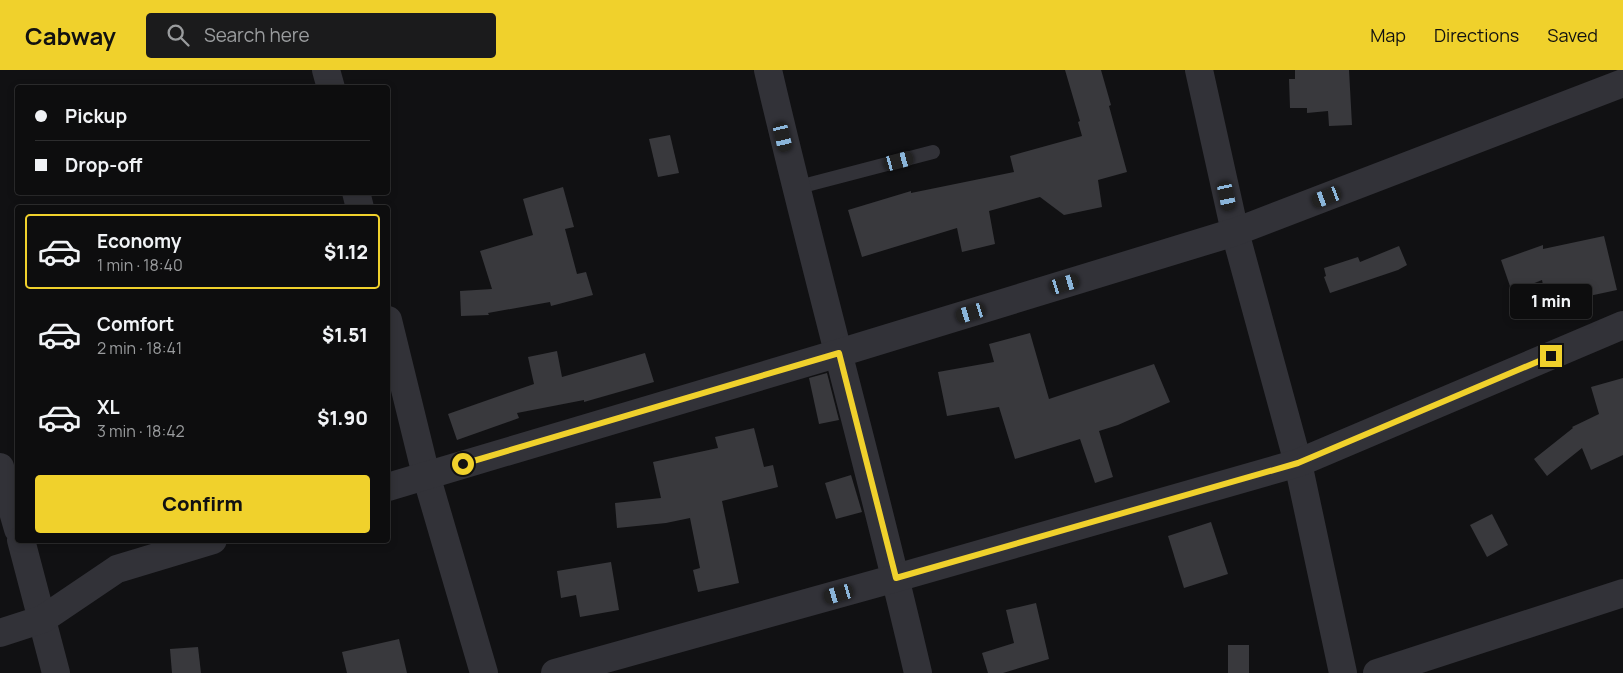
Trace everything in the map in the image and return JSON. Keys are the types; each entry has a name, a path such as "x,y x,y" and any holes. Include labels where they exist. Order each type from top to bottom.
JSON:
{"street":[{"path":"326,70 329,85"},
{"path":"768,70 795,188 839,353 918,673"},
{"path":"1200,70 1235,232 1298,463 1343,673"},
{"path":"390,486 839,353 1235,232 1623,83"},
{"path":"556,673 1298,463 1623,326"},
{"path":"390,328 426,475 484,673"},
{"path":"0,467 15,519"},
{"path":"22,543 56,673"},
{"path":"0,632 43,619 117,570 203,543"},
{"path":"1377,673 1623,593"}],"lane":[{"path":"795,188 933,152"}],"building":[{"path":"1065,70 1101,70 1111,105 1109,106 1127,172 1098,180 1102,207 1064,215 1040,197 989,211 995,244 962,252 957,228 862,257 848,210 911,191 911,193 1014,172 1010,156 1082,136 1078,122 1080,121"},
{"path":"1295,70 1349,70 1352,125 1329,126 1328,111 1307,113 1307,108 1290,108 1289,79 1295,79"},
{"path":"670,135 679,173 658,177 649,139"},
{"path":"563,187 574,227 565,229 577,274 586,272 593,295 551,306 550,302 488,313 489,315 461,316 460,291 492,289 480,251 533,235 523,199"},
{"path":"1604,236 1617,290 1547,305 1542,280 1512,292 1501,260 1543,245 1543,249"},
{"path":"1399,246 1407,265 1398,270 1330,293 1324,277 1326,276 1324,268 1358,257 1360,262"},
{"path":"1030,333 1049,399 1154,364 1170,402 1118,425 1099,431 1113,477 1095,483 1080,439 1015,459 999,407 947,416 938,372 994,362 989,344"},
{"path":"557,351 562,377 645,353 654,382 584,402 584,400 517,413 519,418 457,440 448,414 534,384 528,357"},
{"path":"827,373 839,420 819,424 809,378"},
{"path":"1623,378 1623,455 1591,470 1582,448 1547,476 1534,459 1572,427 1599,414 1591,387"},
{"path":"754,428 764,467 773,465 778,487 722,501 739,583 698,592 693,570 700,568 690,518 666,523 617,528 615,503 661,498 653,462 718,448 715,437"},
{"path":"851,475 862,512 836,519 825,483"},
{"path":"1492,514 1508,545 1487,557 1470,525"},
{"path":"1211,522 1228,574 1184,588 1168,536"},
{"path":"611,562 619,610 580,617 576,595 561,598 557,571"},
{"path":"1036,603 1049,659 1003,673 988,673 982,653 1014,643 1006,610"},
{"path":"399,639 407,673 347,673 342,652"},
{"path":"1228,645 1249,645 1249,673 1228,673"},
{"path":"198,647 201,673 172,673 170,649"}],"route":[{"path":"463,464 839,353 896,578 1298,463 1551,356"}]}
